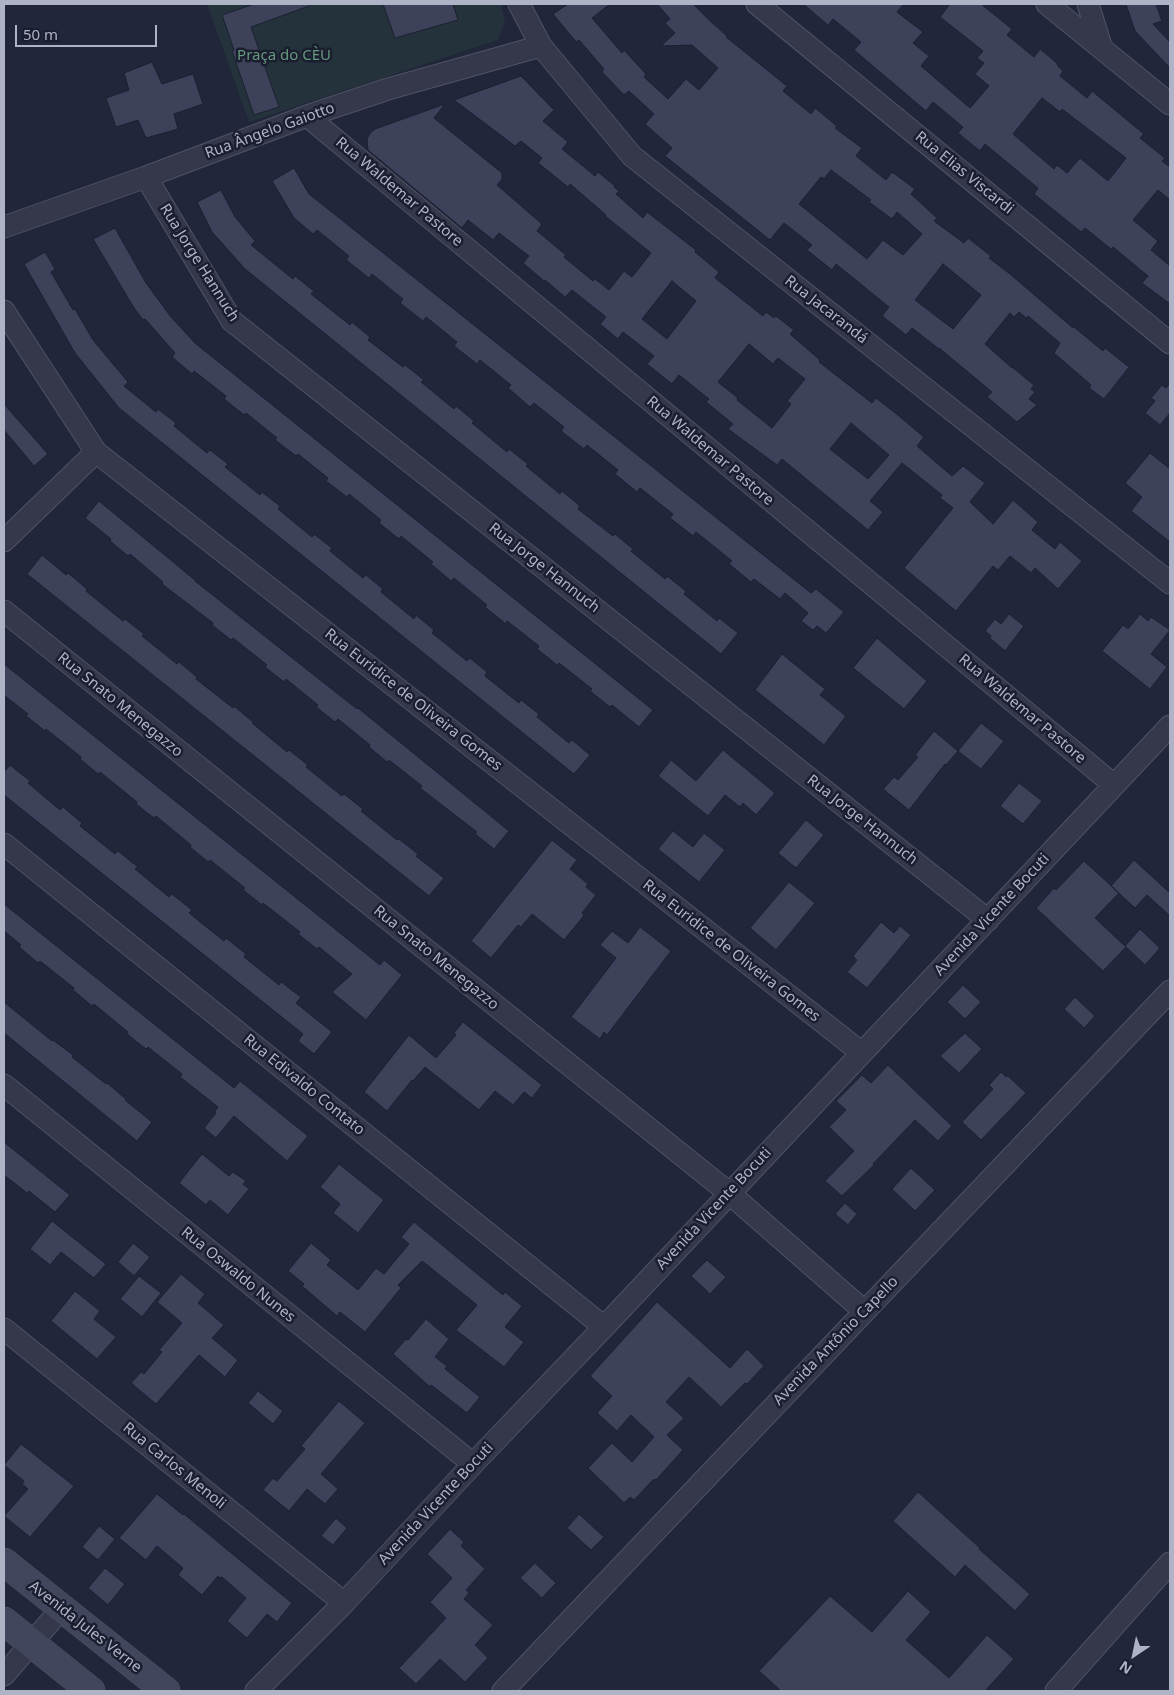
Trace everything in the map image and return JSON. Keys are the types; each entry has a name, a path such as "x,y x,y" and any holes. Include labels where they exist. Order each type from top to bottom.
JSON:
{"main road":[{"name":"Avenida Jules Verne","path":"4,1562 166,1691"},
{"path":"4,1620 91,1691"}],"street":[{"name":"Rua Jacarandá","path":"519,4 540,46 632,156 1170,583"},
{"name":"Rua Elias Viscardi","path":"757,4 1170,343"},
{"path":"1047,4 1170,104"},
{"path":"1088,4 1101,46"},
{"name":"Rua Ângelo Gaiotto","path":"4,227 146,177 307,116 388,89 540,46"},
{"name":"Rua Waldemar Pastore","path":"307,116 1114,786"},
{"name":"Rua Jorge Hannuch","path":"146,177 232,321 988,920"},
{"name":"Rua Euridice de Oliveira Gomes","path":"4,311 96,452 862,1053"},
{"path":"4,541 96,452"},
{"name":"Rua Snato Menegazzo","path":"4,611 729,1193 864,1311"},
{"name":"Avenida Vicente Bocuti","path":"256,1691 344,1603 472,1464 604,1327 1170,726"},
{"name":"Rua Edivaldo Contato","path":"4,844 604,1327"},
{"name":"Avenida Antônio Capello","path":"503,1691 1170,991"},
{"name":"Rua Oswaldo Nunes","path":"4,1085 472,1464"},
{"name":"Rua Carlos Menoli","path":"4,1330 344,1603"},
{"path":"1056,1691 1170,1563"},
{"path":"4,1675 62,1608"}],"green space":[{"name":"Praça do CÈU","path":"207,4 501,4 505,22 498,40 249,122"}],"building":[{"path":"254,4 309,4 309,6 251,27 279,107 254,115 222,15"},
{"path":"383,4 453,4 458,20 395,38"},
{"path":"568,4 610,4 592,18 622,53 624,50 646,74 644,77 668,99 686,79 699,90 718,68 692,45 661,46 675,33 665,23 670,19 657,4 693,4 726,37 787,86 783,91 811,114 815,108 837,126 835,128 862,148 856,156 886,180 892,172 915,189 911,194 937,218 934,221 964,243 968,238 991,256 989,258 1073,328 1103,351 1105,348 1129,367 1104,399 1089,388 1091,385 1054,353 1060,343 1028,316 1026,318 1019,312 1014,317 1010,313 985,344 1034,385 1031,389 1035,392 1029,399 1037,405 1017,422 987,397 992,392 939,348 912,328 906,335 882,316 889,307 836,264 832,270 807,250 812,245 784,223 770,240 665,156 672,148 645,124 654,114 629,91 624,95 602,72 604,69 579,40 576,42 553,14","holes":["831,170 871,200 869,202 892,219 897,212 922,234 903,255 883,240 867,259 799,204 821,177 824,179","943,264 981,295 953,329 915,300"]},
{"path":"803,4 904,4 897,12 923,32 913,43 929,56 921,66 970,108 989,86 975,74 984,63 977,58 983,51 940,17 950,4 981,4 1012,29 1007,35 1034,57 1040,49 1058,64 1063,71 1060,76 1087,98 1092,91 1144,134 1140,138 1165,158 1162,161 1170,167 1170,200 1158,190 1133,220 1158,241 1151,250 1170,266 1170,304 1142,283 1148,276 1113,247 1111,249 1085,228 1081,232 1034,194 1038,188 985,144 980,151 958,133 963,127 933,102 926,111 854,50 861,42 833,19 828,25","holes":["1042,98 1060,112 1062,109 1126,158 1108,181 1080,158 1067,173 1057,165 1054,169 1013,134"]},
{"path":"1126,4 1156,4 1162,21 1153,24 1170,42 1170,68 1135,31"},
{"path":"152,62 162,84 193,74 203,104 174,114 178,129 146,138 138,120 116,127 106,98 129,90 124,73"},
{"path":"521,76 554,110 543,121 568,142 562,149 595,176 598,172 615,186 619,191 616,194 643,218 647,212 696,250 695,252 719,272 715,278 763,316 766,312 774,318 776,316 794,330 790,334 820,360 819,362 872,403 876,398 899,416 924,437 917,446 952,476 963,466 985,483 970,502 993,524 1013,500 1038,522 1032,530 1055,549 1060,542 1082,561 1058,589 1035,568 1031,573 1010,556 998,570 993,566 956,611 904,568 953,508 940,498 942,495 902,463 870,501 883,512 868,530 782,459 777,465 728,429 733,424 706,402 709,399 679,375 672,384 647,364 654,356 623,332 618,339 600,324 606,317 572,290 565,297 544,281 523,263 529,256 499,233 493,240 468,220 462,228 368,150 367,139 375,129 445,104 434,118 502,173 502,179 497,185 542,224 537,231 566,255 564,257 593,281 595,279 609,290 624,271 632,277 651,253 605,216 570,184 568,187 538,163 542,158 521,141 515,146 454,100","holes":["672,281 696,301 667,339 642,319","749,344 773,364 778,358 805,379 787,401 791,404 772,428 718,382","851,423 889,455 868,479 830,449"]},
{"path":"294,168 309,194 811,593 816,589 844,612 826,633 817,626 813,630 801,621 808,613 785,593 780,599 754,579 751,582 729,564 732,561 696,532 693,536 670,518 673,514 640,488 637,492 615,474 618,470 587,445 584,449 561,431 564,427 534,403 530,407 508,388 511,385 480,360 477,364 454,346 457,342 426,317 423,321 400,303 403,299 372,274 369,278 346,260 349,256 317,230 313,234 294,218 272,181"},
{"path":"221,190 235,217 255,241 251,245 293,279 295,276 314,291 311,294 350,325 352,322 370,337 368,340 403,367 405,365 424,380 421,382 454,409 456,406 474,421 472,423 507,452 509,449 528,464 526,466 560,494 562,491 580,506 578,509 613,536 615,534 633,549 631,551 665,579 667,576 686,591 684,594 717,621 719,618 738,633 721,654 245,269 212,232 197,202"},
{"path":"115,228 146,283 171,317 195,343 653,710 639,727 612,705 610,707 590,691 592,689 559,663 557,665 537,649 539,646 507,621 506,624 485,607 487,605 454,578 451,581 431,564 433,562 401,536 399,539 379,523 381,520 349,494 347,497 326,481 328,478 298,454 296,456 275,440 277,438 246,413 244,415 224,399 226,396 194,371 192,374 172,357 175,353 134,308 93,239"},
{"path":"45,252 55,269 51,272 73,310 75,309 93,340 128,382 124,386 156,412 158,409 176,423 174,426 207,453 210,450 228,464 225,467 260,495 262,492 280,506 278,509 312,537 314,534 332,548 330,551 363,578 366,575 383,589 381,592 414,619 416,615 434,630 432,633 467,661 470,658 487,672 485,676 519,703 521,700 539,714 537,717 569,743 572,740 590,755 574,774 119,408 75,353 24,264"},
{"path":"1170,383 1170,413 1160,425 1145,413 1155,401 1151,398 1162,385 1166,388"},
{"path":"4,404 48,454 34,466 4,430"},
{"path":"1150,453 1170,469 1170,542 1131,511 1142,497 1125,483"},
{"path":"99,501 195,581 358,708 509,831 494,849 475,834 477,832 420,788 422,786 389,760 387,762 369,747 370,745 338,719 335,722 316,707 318,705 286,679 284,682 265,667 267,665 233,638 231,640 212,625 213,623 162,584 163,582 130,554 128,556 110,541 111,539 85,518"},
{"path":"42,555 66,575 68,573 87,589 86,591 123,621 125,619 144,634 142,636 177,664 179,662 197,677 196,679 233,708 234,706 287,752 289,750 308,765 306,767 342,796 344,794 363,809 361,811 397,840 399,839 418,854 416,856 444,878 429,896 27,574"},
{"path":"1009,614 1024,626 1005,651 985,631 995,619 1001,624"},
{"path":"1140,614 1148,621 1151,617 1170,630 1151,654 1167,667 1150,689 1102,651 1123,625 1128,629"},
{"path":"877,638 927,681 904,709 853,668"},
{"path":"782,654 825,689 820,695 846,716 824,745 755,690"},
{"path":"4,664 380,965 384,960 402,975 366,1020 332,992 352,974 319,947 317,949 298,934 300,932 263,903 262,905 243,890 245,888 210,860 208,862 156,816 154,818 100,772 98,774 80,759 81,757 46,729 45,731 26,716 28,714 4,695"},
{"path":"981,723 1004,741 981,769 958,751"},
{"path":"934,731 958,751 945,764 909,810 883,789 894,777 898,780 918,757 915,755"},
{"path":"723,750 775,793 756,815 743,803 740,807 725,795 708,816 658,776 671,760 696,781"},
{"path":"10,765 60,810 63,807 82,823 80,826 115,854 118,851 138,867 135,869 169,897 172,894 192,910 189,913 224,941 226,938 246,954 244,957 279,985 281,982 301,997 296,1003 332,1032 314,1054 298,1041 303,1034 4,795 4,772"},
{"path":"1019,783 1042,801 1023,824 1000,806"},
{"path":"806,820 824,835 796,868 778,853"},
{"path":"673,831 693,847 704,833 725,850 699,882 658,849"},
{"path":"552,840 577,860 570,869 588,884 586,887 596,895 582,913 584,915 582,918 564,940 532,914 521,927 518,925 491,958 471,941"},
{"path":"1134,860 1170,893 1170,916 1147,895 1135,908 1111,886"},
{"path":"1084,861 1119,893 1095,918 1126,947 1103,971 1036,908 1054,888 1056,890"},
{"path":"789,882 815,903 776,950 750,928"},
{"path":"4,904 234,1088 240,1081 308,1136 287,1161 234,1116 216,1138 204,1128 216,1113 215,1111 218,1107 180,1077 182,1074 148,1047 146,1049 94,1004 92,1006 73,990 74,988 19,947 21,945 4,931"},
{"path":"881,922 894,933 900,926 911,935 867,988 847,972 857,960 853,956"},
{"path":"640,927 671,951 607,1035 604,1032 600,1039 571,1017 616,958 600,945 612,931 628,943"},
{"path":"1140,929 1160,948 1145,965 1125,946"},
{"path":"963,985 981,1002 965,1019 947,1002"},
{"path":"1075,997 1095,1016 1084,1028 1064,1009"},
{"path":"4,1002 52,1041 73,1055 72,1057 107,1083 152,1122 137,1141 4,1033"},
{"path":"463,1022 542,1085 532,1098 524,1092 513,1105 495,1091 479,1110 425,1067 387,1111 364,1092 409,1035 436,1058 456,1035 454,1033"},
{"path":"965,1033 982,1049 959,1073 940,1056"},
{"path":"888,1065 952,1126 938,1141 915,1120 874,1165 842,1196 825,1181 854,1151 829,1127 846,1110 836,1101 862,1075 871,1083"},
{"path":"1001,1072 1026,1093 981,1140 962,1122 993,1089 989,1085"},
{"path":"4,1142 70,1195 55,1212 29,1191 27,1193 4,1175"},
{"path":"202,1154 229,1176 233,1172 246,1181 243,1184 249,1189 228,1215 210,1200 206,1205 179,1183"},
{"path":"339,1164 384,1200 358,1233 333,1213 340,1204 320,1187"},
{"path":"911,1168 935,1190 915,1211 892,1189"},
{"path":"845,1203 857,1214 848,1225 835,1214"},
{"path":"52,1221 106,1264 94,1278 61,1252 50,1265 30,1249"},
{"path":"414,1222 503,1295 505,1292 522,1306 505,1327 524,1342 504,1367 456,1330 477,1305 422,1261 398,1285 401,1288 365,1332 340,1312 337,1316 302,1286 304,1284 288,1271 311,1243 331,1260 327,1265 358,1290 376,1268 384,1274 409,1244 401,1237"},
{"path":"133,1243 150,1257 134,1276 118,1262"},
{"path":"707,1260 726,1277 710,1294 691,1276"},
{"path":"181,1274 205,1294 198,1303 224,1325 212,1338 238,1360 225,1377 199,1355 156,1404 131,1383 141,1372 144,1374 162,1352 159,1350 182,1323 157,1302"},
{"path":"139,1276 161,1293 142,1317 120,1299"},
{"path":"75,1291 100,1311 94,1319 116,1337 97,1359 51,1321"},
{"path":"657,1302 730,1368 747,1349 764,1366 721,1407 689,1377 666,1402 684,1418 667,1435 683,1450 656,1480 654,1479 634,1500 630,1497 624,1503 588,1468 612,1443 632,1462 654,1437 631,1415 617,1431 597,1413 612,1396 590,1376"},
{"path":"426,1319 449,1339 435,1357 447,1366 445,1369 480,1397 467,1413 431,1385 430,1387 393,1354"},
{"path":"258,1391 283,1411 273,1424 248,1403"},
{"path":"339,1401 365,1423 321,1474 338,1489 325,1504 307,1489 289,1511 263,1490 273,1478 277,1481 305,1449 301,1446"},
{"path":"21,1444 74,1486 30,1537 4,1516 28,1489 22,1484 24,1481 4,1465"},
{"path":"918,1492 1030,1594 1015,1611 965,1565 955,1577 893,1521"},
{"path":"157,1494 292,1603 277,1622 267,1614 247,1638 227,1621 246,1598 222,1577 218,1576 202,1595 178,1575 183,1568 157,1546 146,1560 119,1538"},
{"path":"579,1514 604,1537 591,1550 567,1528"},
{"path":"336,1518 347,1528 333,1545 321,1536"},
{"path":"99,1526 115,1539 98,1560 82,1547"},
{"path":"450,1529 464,1542 461,1546 485,1569 466,1590 469,1593 464,1599 493,1625 475,1645 488,1658 465,1682 440,1659 416,1684 399,1668 446,1618 430,1602 452,1578 427,1554"},
{"path":"535,1563 556,1583 542,1598 520,1578"},
{"path":"105,1568 125,1584 108,1605 88,1588"},
{"path":"908,1591 931,1612 906,1640 949,1678 987,1635 1014,1659 985,1691 781,1691 759,1671 830,1596 872,1632"}]}
